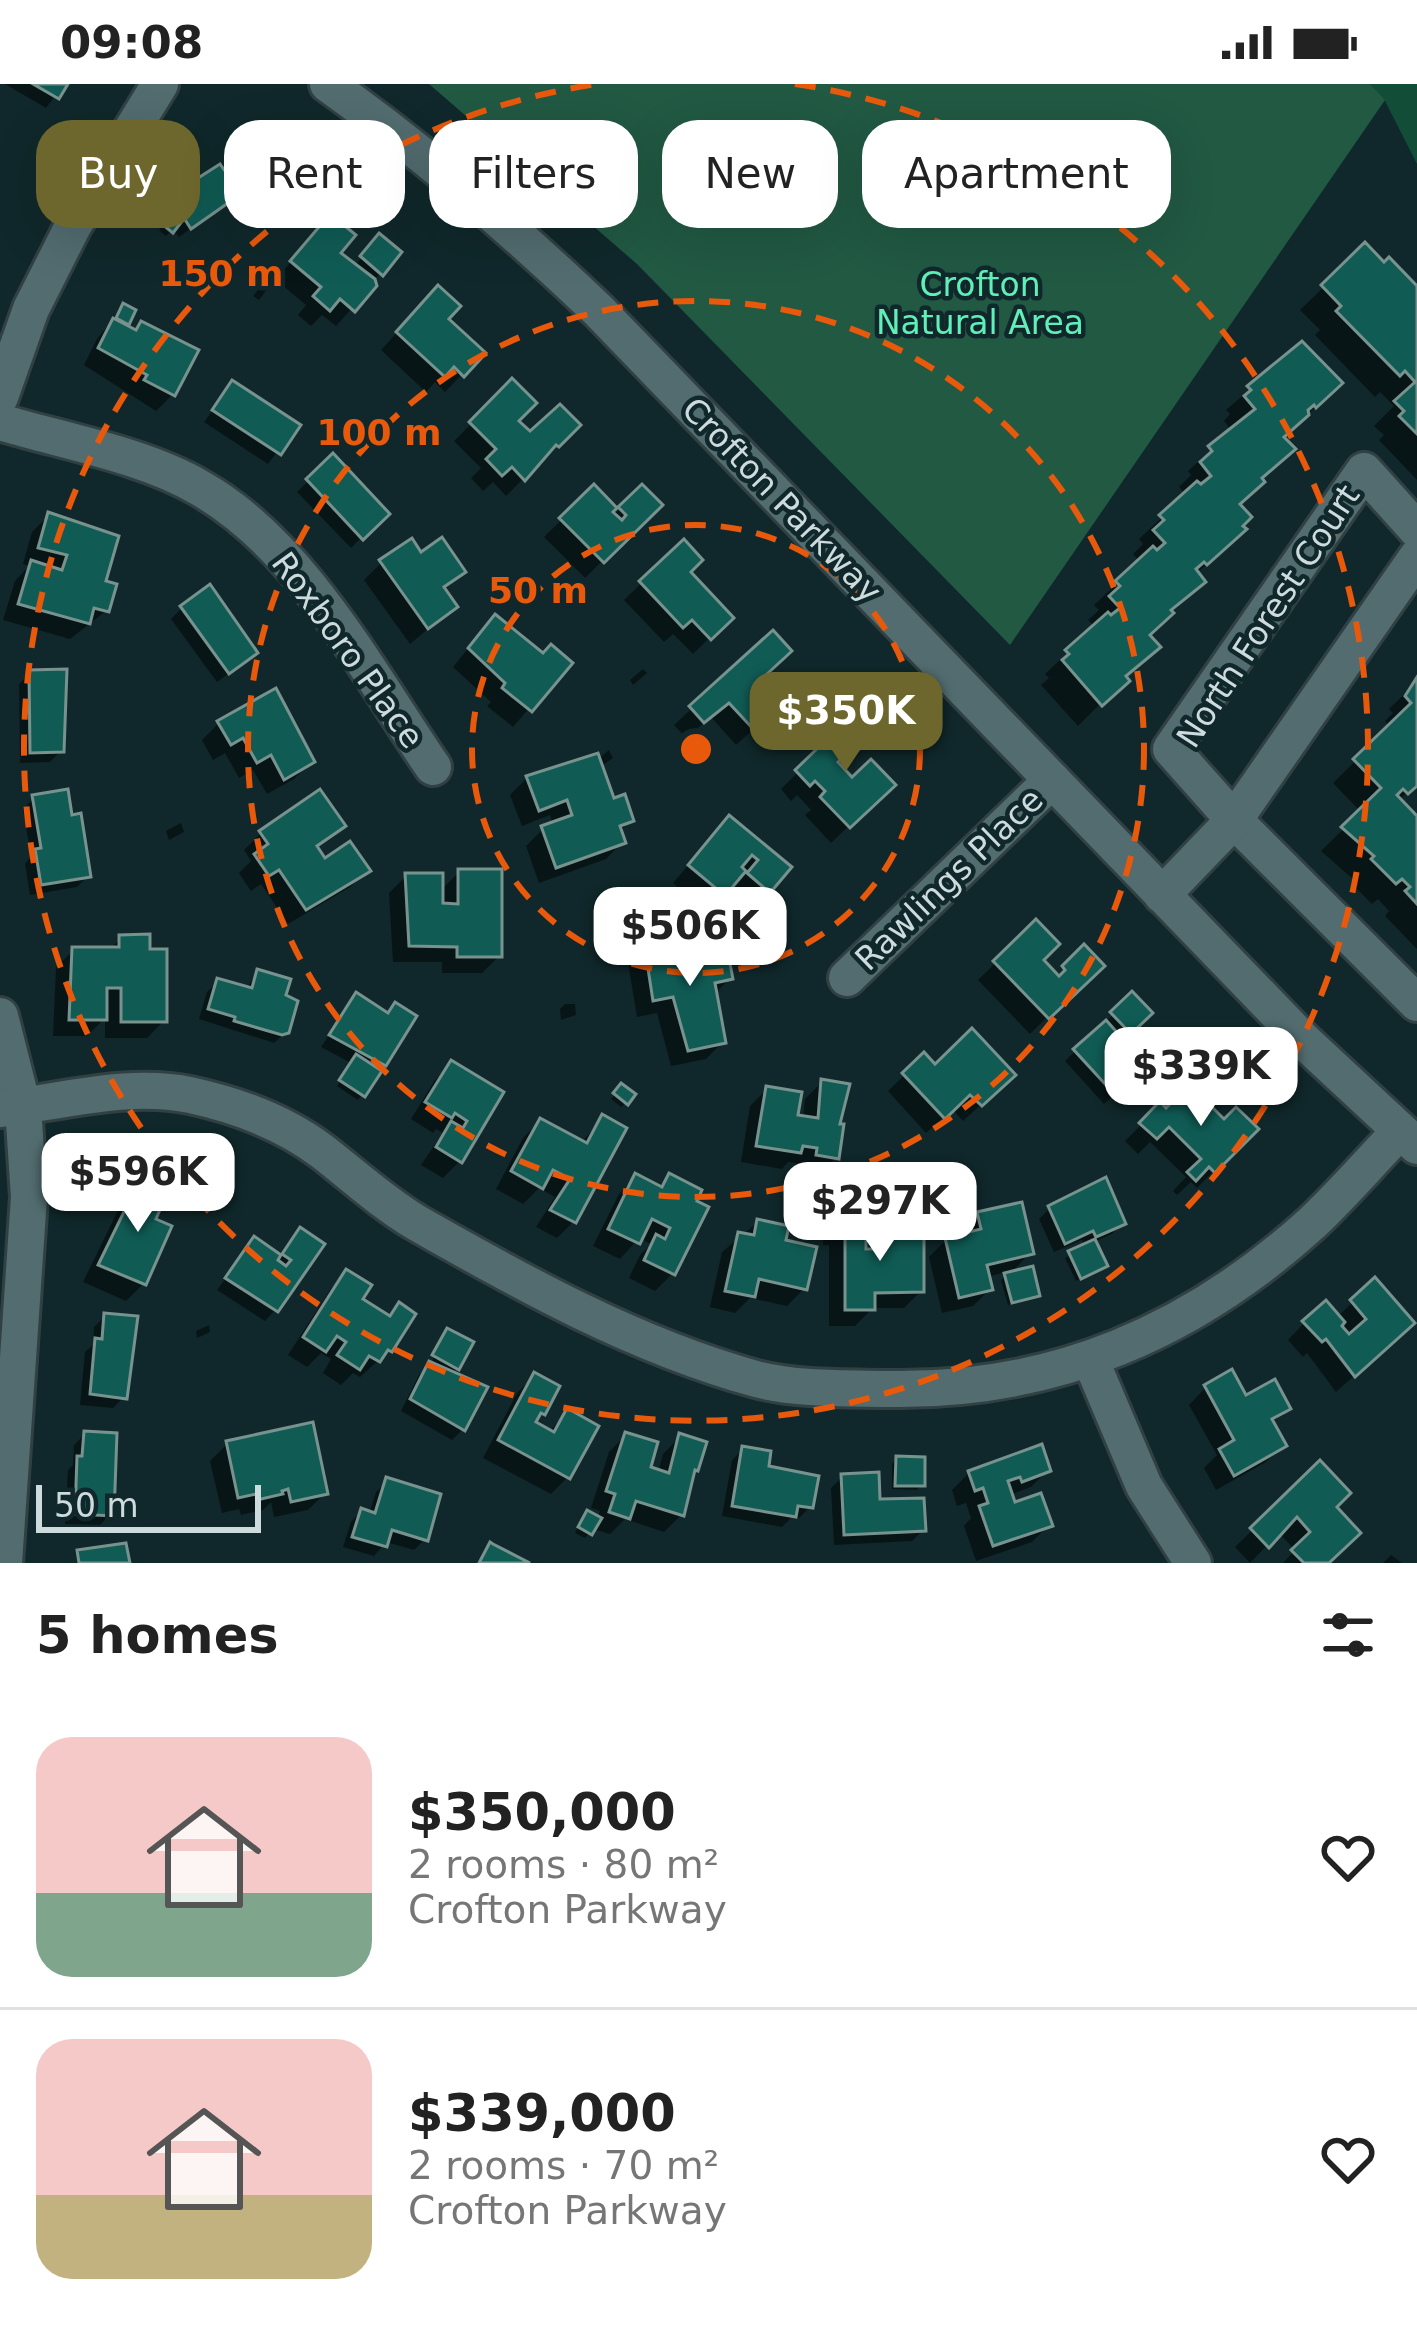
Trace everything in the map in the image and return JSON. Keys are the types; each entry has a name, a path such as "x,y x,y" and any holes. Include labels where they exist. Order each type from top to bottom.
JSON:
{"street":[{"path":"0,397 32,309 74,226 160,84"},
{"name":"Crofton Parkway","path":"328,84 405,139 503,220 599,310 1305,1042 1409,1138"},
{"name":"Roxboro Place","path":"0,422 153,467 198,486 242,515 308,585 433,767"},
{"name":"North Forest Court","path":"1234,820 1171,749 1364,471 1417,530"},
{"path":"1162,895 1234,820 1417,557"},
{"name":"Rawlings Place","path":"847,978 1052,780"},
{"path":"1234,820 1417,1003"},
{"path":"0,1016 11,1108 29,1197 2,1541"},
{"path":"11,1108 124,1093 183,1094 228,1104 320,1149 413,1221 597,1319 677,1353 761,1380 851,1388 927,1389 1005,1379 1091,1361 1168,1327 1234,1286 1409,1138"},
{"path":"1091,1361 1144,1486 1193,1563"}],"green space":[{"name":"Crofton Natural Area","path":"429,84 1370,84 1385,100 1010,645 637,264 595,228 638,228 638,120 471,120"},
{"path":"1370,84 1417,84 1417,164 1385,101"}],"building":[{"path":"33,84 68,84 59,99"},
{"path":"220,164 224,206 200,223 200,177"},
{"path":"318,228 347,228 356,235 341,253 375,279 377,286 355,312 340,299 330,311 313,296 321,287 290,261"},
{"path":"379,233 402,252 383,276 360,256"},
{"path":"1365,242 1384,262 1389,257 1417,286 1417,434 1399,416 1404,411 1394,401 1415,382 1405,371 1400,376 1336,311 1341,306 1321,285"},
{"path":"438,285 461,306 449,319 486,353 464,377 454,367 445,377 396,332"},
{"path":"123,303 136,310 129,325 116,318"},
{"path":"113,318 136,330 141,321 199,350 175,396 98,348"},
{"path":"1302,341 1343,383 1308,410 1309,415 1284,437 1296,449 1240,504 1252,517 1243,526 1247,529 1207,565 1204,562 1196,569 1206,582 1171,610 1174,613 1150,635 1161,647 1126,676 1130,681 1102,706 1062,660 1069,654 1065,650 1108,612 1111,615 1120,608 1109,596 1120,586 1115,581 1153,546 1157,550 1165,543 1153,530 1164,520 1159,515 1197,481 1201,484 1211,476 1200,462 1212,451 1208,446 1255,409 1244,396 1251,390 1247,386"},
{"path":"512,378 537,403 519,421 530,431 560,404 581,425 525,481 512,467 502,476 486,459 496,449 469,422"},
{"path":"232,380 301,425 281,455 212,410"},
{"path":"333,453 390,514 363,540 306,479"},
{"path":"594,484 622,520 626,515 618,507 642,484 663,505 604,563 559,518"},
{"path":"48,512 119,536 106,581 117,584 109,612 94,608 90,624 18,604 31,560 62,570 67,555 38,548"},
{"path":"442,537 466,572 444,587 458,607 428,629 379,560 412,538 421,552"},
{"path":"684,539 703,560 691,572 734,618 711,640 692,620 683,628 639,581"},
{"path":"210,584 258,653 229,674 180,606"},
{"path":"495,614 543,653 551,644 573,663 532,712 502,688 505,683 468,648"},
{"path":"773,630 792,651 767,674 790,699 755,731 729,703 704,723 689,706"},
{"path":"67,669 64,752 30,753 29,670"},
{"path":"1417,677 1417,786 1408,794 1403,789 1397,795 1417,816 1417,904 1405,891 1410,887 1402,879 1396,884 1371,859 1374,856 1341,827 1381,788 1353,759 1411,703 1405,696"},
{"path":"276,688 315,762 284,780 271,755 257,763 243,738 231,745 217,721"},
{"path":"851,716 872,737 850,758 846,754 838,762 852,777 871,759 896,785 850,828 820,797 825,791 815,781 810,786 795,770"},
{"path":"598,753 614,798 625,794 634,821 620,826 626,843 556,868 541,826 572,815 567,800 539,811 526,776"},
{"path":"68,789 72,815 81,813 91,877 41,885 35,849 41,848 32,795"},
{"path":"320,789 346,826 317,846 325,858 350,841 371,871 306,910 279,870 269,876 254,854 268,844 259,831"},
{"path":"729,815 792,867 770,893 747,873 758,860 752,855 742,867 746,871 725,896 688,865"},
{"path":"458,869 502,869 502,957 457,957 457,947 409,946 405,873 443,873 443,903 458,904"},
{"path":"1036,919 1060,944 1044,960 1059,976 1065,970 1062,966 1084,944 1105,966 1049,1019 993,961"},
{"path":"666,932 671,958 727,948 733,979 715,983 726,1043 688,1051 673,997 653,1001 643,936"},
{"path":"150,934 150,949 167,949 167,1022 121,1022 121,988 107,988 107,1020 69,1020 72,947 119,947 119,935"},
{"path":"257,969 291,979 286,995 298,1001 289,1033 234,1021 235,1017 208,1009 217,978 252,988"},
{"path":"1132,991 1153,1013 1131,1034 1110,1012"},
{"path":"356,992 388,1013 395,1002 417,1016 386,1066 329,1035"},
{"path":"1106,1020 1122,1038 1128,1034 1153,1062 1116,1096 1073,1049"},
{"path":"972,1028 1016,1075 982,1106 970,1095 945,1119 902,1073 924,1052 935,1064"},
{"path":"356,1054 382,1071 365,1097 339,1080"},
{"path":"451,1060 504,1092 462,1163 436,1147 451,1121 463,1128 467,1121 425,1102"},
{"path":"821,1079 850,1084 840,1124 844,1124 839,1159 816,1155 817,1148 803,1146 801,1153 756,1146 766,1086 802,1092 798,1115 818,1118"},
{"path":"621,1083 636,1094 628,1105 613,1093"},
{"path":"1189,1084 1224,1119 1236,1107 1259,1129 1215,1173 1209,1167 1196,1181 1187,1172 1201,1159 1169,1127 1157,1139 1139,1123 1160,1101 1166,1108"},
{"path":"602,1114 627,1128 576,1223 550,1210 570,1179 553,1170 543,1189 511,1171 540,1118 587,1143"},
{"path":"635,1173 662,1187 669,1173 702,1190 697,1201 709,1207 675,1275 644,1260 656,1234 665,1239 670,1228 652,1219 640,1244 608,1229"},
{"path":"1106,1177 1126,1224 1096,1237 1093,1231 1065,1244 1048,1206"},
{"path":"140,1179 168,1191 156,1219 172,1226 146,1285 98,1265"},
{"path":"1022,1202 1034,1254 987,1265 993,1290 959,1298 945,1238 981,1229 977,1212"},
{"path":"839,1212 854,1212 854,1227 866,1227 866,1249 879,1249 879,1232 924,1231 924,1292 875,1293 875,1310 845,1310 845,1229 839,1229"},
{"path":"757,1219 789,1226 786,1240 817,1247 807,1290 759,1279 755,1297 725,1291 738,1232 754,1235"},
{"path":"300,1227 325,1244 278,1312 225,1278 254,1236 281,1255 278,1260 286,1266 291,1260 282,1254"},
{"path":"1095,1239 1108,1266 1081,1279 1068,1251"},
{"path":"1033,1266 1040,1296 1012,1303 1004,1273"},
{"path":"346,1269 372,1285 363,1299 390,1316 399,1302 416,1314 392,1352 388,1350 380,1362 369,1356 360,1370 337,1355 346,1342 337,1336 326,1352 303,1337"},
{"path":"1375,1277 1415,1323 1355,1377 1326,1339 1322,1342 1302,1321 1326,1300 1349,1334 1366,1319 1350,1300"},
{"path":"104,1313 138,1316 127,1399 90,1394 95,1338 102,1339"},
{"path":"447,1328 474,1342 459,1370 432,1355"},
{"path":"429,1361 488,1387 465,1431 410,1399"},
{"path":"1232,1369 1246,1395 1275,1379 1291,1409 1272,1419 1287,1446 1234,1476 1219,1449 1234,1440 1204,1385"},
{"path":"534,1372 560,1386 545,1415 541,1413 536,1422 554,1432 567,1408 599,1426 570,1479 498,1440"},
{"path":"313,1422 328,1494 291,1502 288,1489 257,1500 256,1494 238,1498 226,1441"},
{"path":"84,1431 117,1433 114,1516 75,1514 77,1456 82,1456"},
{"path":"625,1432 658,1442 651,1467 669,1473 679,1433 707,1442 684,1516 636,1501 630,1519 609,1512 615,1494 606,1491"},
{"path":"1042,1444 1051,1471 1022,1482 1020,1477 1008,1481 1015,1502 1041,1493 1053,1526 993,1546 979,1506 988,1503 983,1488 975,1491 968,1471"},
{"path":"742,1446 771,1451 769,1466 819,1476 813,1508 798,1506 796,1517 732,1506"},
{"path":"896,1456 925,1457 925,1486 895,1486"},
{"path":"1320,1460 1351,1493 1337,1507 1361,1533 1329,1563 1304,1563 1291,1550 1310,1532 1297,1517 1269,1548 1250,1528"},
{"path":"879,1472 880,1499 924,1498 926,1531 844,1535 841,1474"},
{"path":"386,1477 441,1494 428,1541 392,1530 387,1547 352,1537 361,1508 375,1513"},
{"path":"587,1510 602,1518 592,1535 578,1527"},
{"path":"490,1542 493,1544 530,1563 479,1563"},
{"path":"126,1543 130,1563 79,1563 77,1550"}]}
